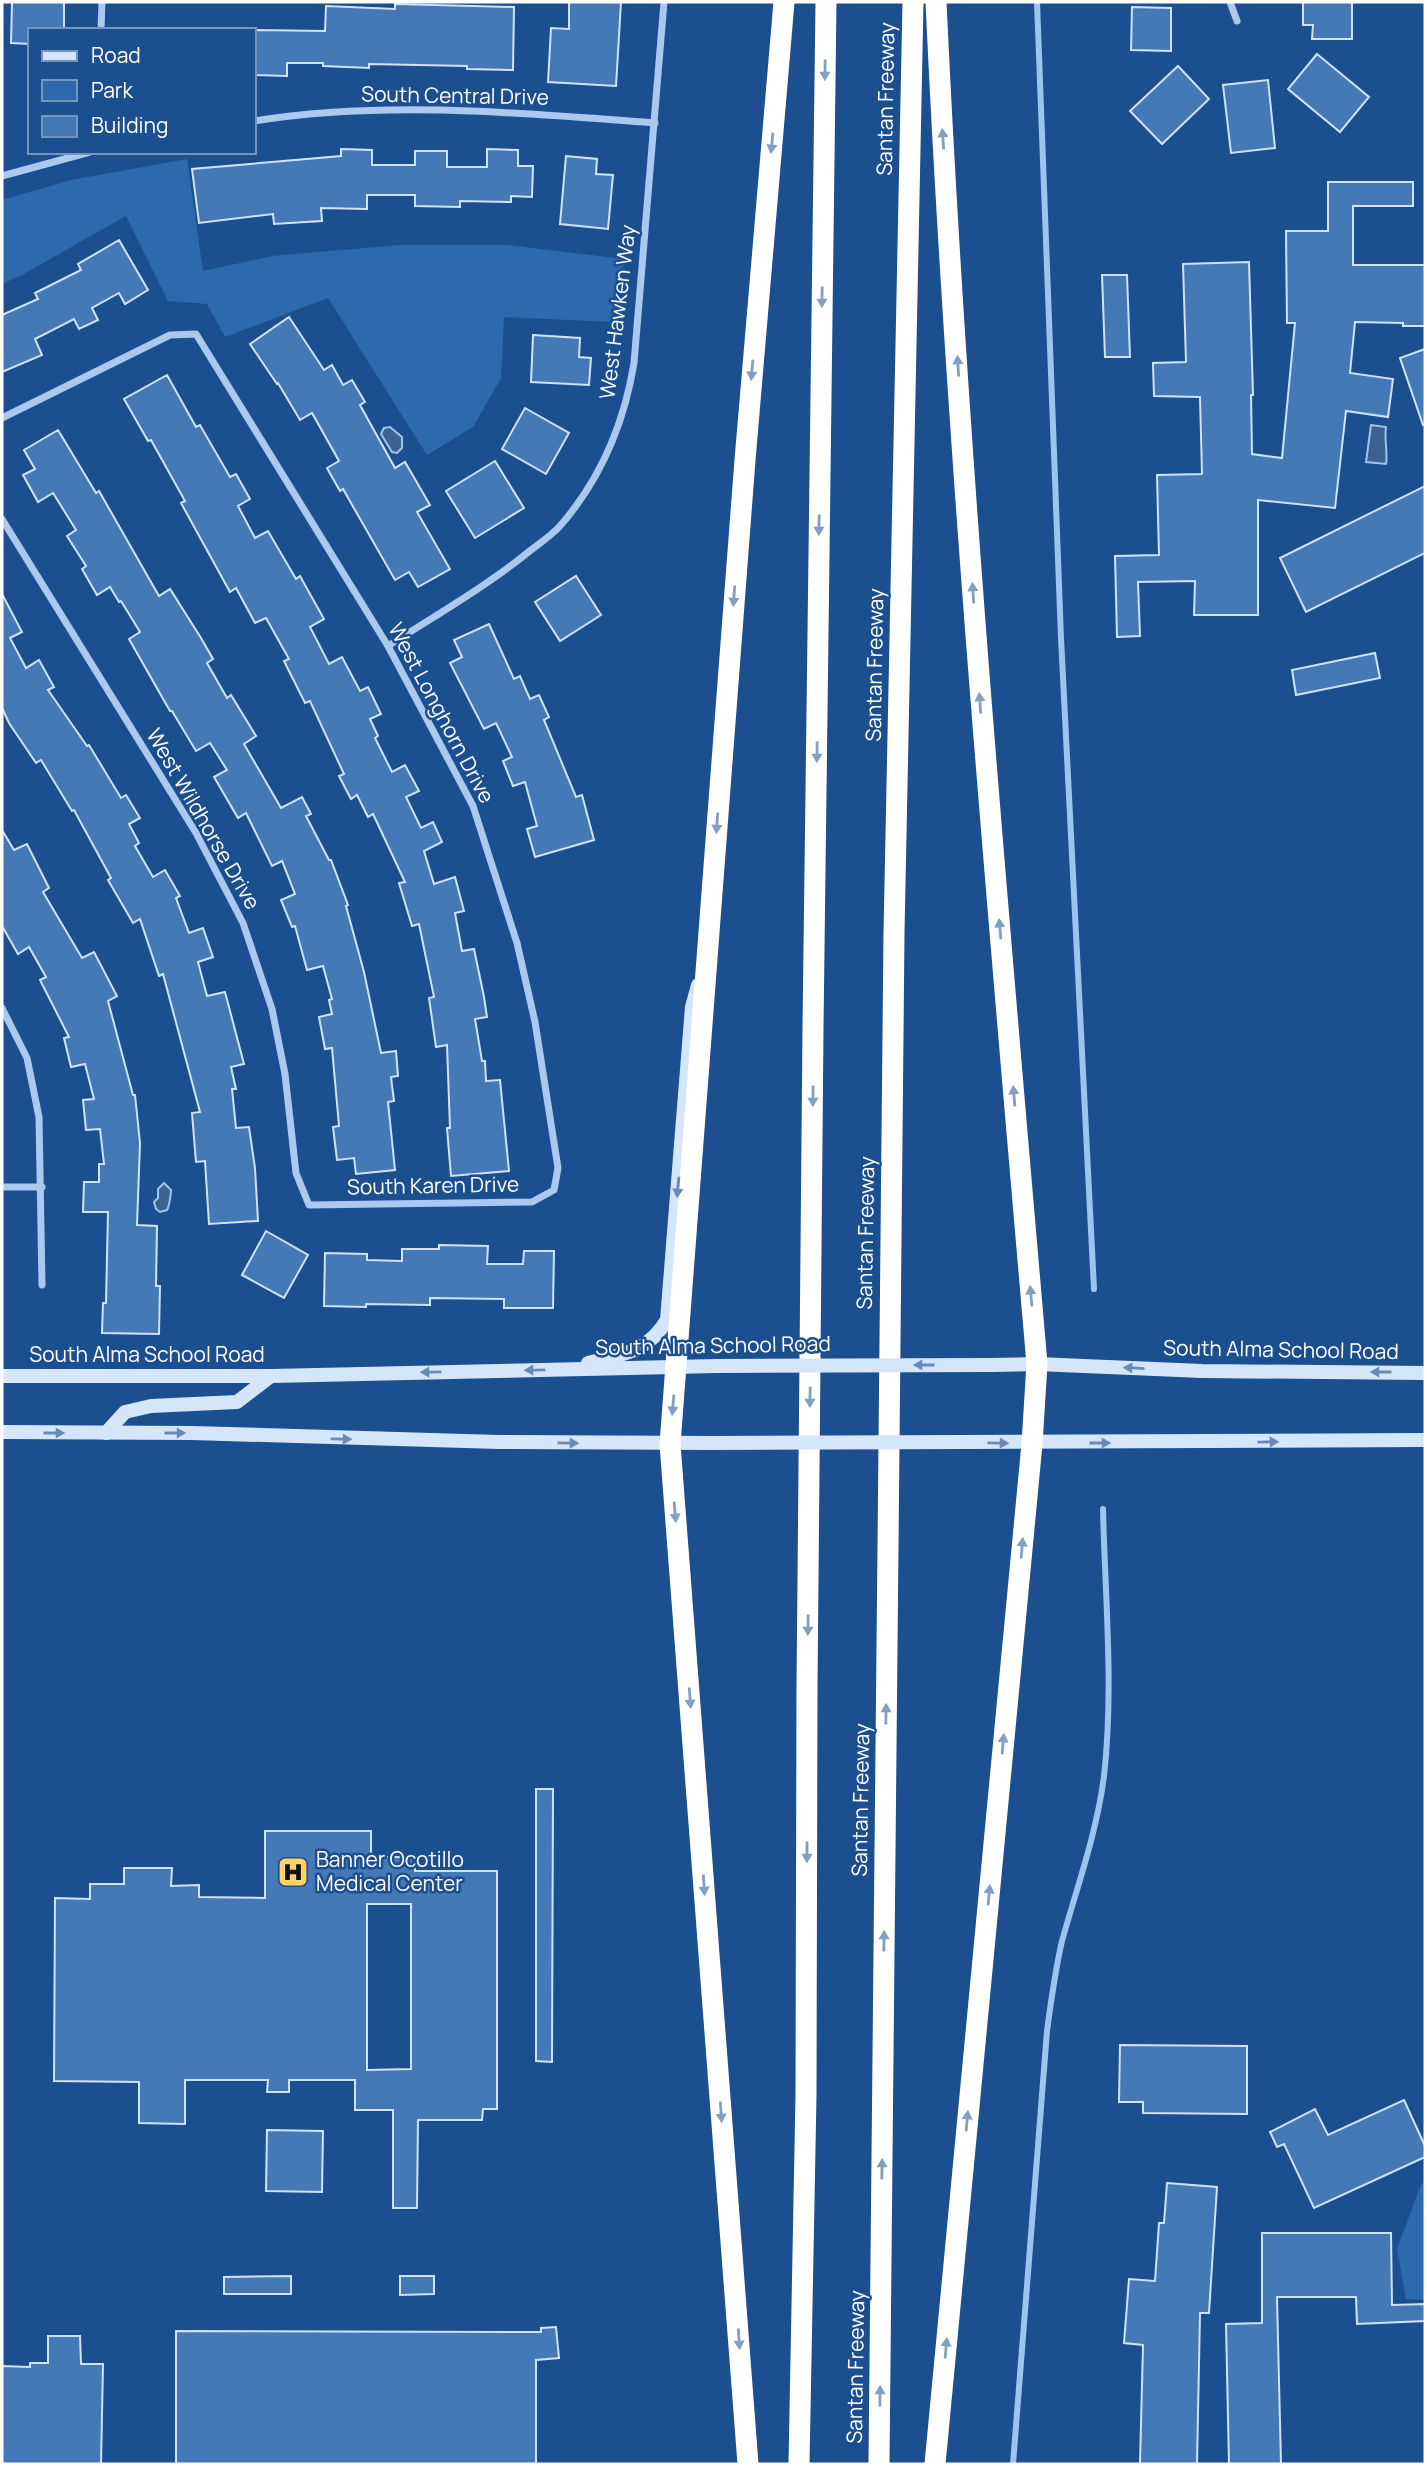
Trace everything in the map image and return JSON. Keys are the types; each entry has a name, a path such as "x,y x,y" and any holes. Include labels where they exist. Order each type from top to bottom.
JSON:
{"highway":[{"path":"748,2464 670,1444 745,460 784,2"},
{"path":"799,2464 806,2095 812,1111 826,2"},
{"name":"Santan Freeway","path":"879,2464 894,919 913,2"},
{"path":"935,2464 1032,1444 1037,1364 981,704 936,2"}],"main road":[{"path":"562,1369 631,1352 656,1337 667,1320 692,1007 708,950"},
{"name":"South Alma School Road","path":"2,1376 271,1376 717,1366 1037,1364 1202,1371 1425,1373"},
{"path":"106,1433 125,1412 151,1406 237,1402 271,1376"},
{"path":"2,1433 670,1444 1425,1440"}],"street":[{"path":"101,28 102,2"},
{"name":"West Hawken Way","path":"388,646 511,567 559,527 600,470 617,435 628,400 632,375 664,2"},
{"path":"1230,2 1237,22"},
{"name":"South Central Drive","path":"256,121 351,111 418,110 553,115 655,123"},
{"path":"2,176 83,154"},
{"name":"West Longhorn Drive","path":"2,418 170,335 196,334 388,646 473,806 517,943 535,1022 558,1168 554,1191"},
{"name":"West Wildhorse Drive","path":"2,519 196,833 243,923 272,1009 285,1074 296,1173 309,1205"},
{"path":"2,1009 27,1058 39,1117 42,1285"},
{"path":"2,1187 42,1187"},
{"name":"South Karen Drive","path":"309,1205 532,1202 554,1191"}],"green space":[{"path":"187,159 203,271 272,256 399,245 507,245 624,259 614,322 504,317 501,378 473,427 427,455 328,298 225,337 207,304 168,301 126,216 2,284 2,200 71,180"},
{"path":"1425,2182 1425,2300 1406,2299 1397,2249 1421,2184"}],"shaded area":[{"path":"1371,425 1386,427 1386,464 1366,462"},
{"path":"390,427 402,437 402,448 397,453 392,452 381,434 384,428"},
{"path":"164,1183 171,1190 167,1210 160,1212 154,1202 158,1198 158,1189"}],"building":[{"path":"12,2 64,2 64,28 28,28 28,44 11,43"},
{"path":"569,2 621,2 616,86 548,82 551,28 569,29"},
{"path":"1303,2 1352,2 1352,39 1312,39 1313,25 1303,25"},
{"path":"395,4 514,7 513,70 467,69 467,66 369,64 369,68 323,66 323,63 287,63 287,76 256,75 256,30 325,31 326,6 395,9"},
{"path":"1132,7 1171,8 1171,51 1131,50"},
{"path":"1317,54 1369,97 1340,132 1288,89"},
{"path":"1178,66 1209,99 1162,144 1130,111"},
{"path":"1268,80 1275,148 1231,153 1223,85"},
{"path":"341,149 372,150 372,165 415,165 415,151 447,151 447,167 487,167 487,149 518,150 518,166 533,166 532,197 511,196 511,202 460,201 460,207 415,206 415,195 367,195 367,209 321,208 322,221 274,224 273,214 199,223 192,169 341,156"},
{"path":"566,156 597,159 596,174 613,175 608,229 560,224"},
{"path":"1328,182 1413,182 1413,206 1353,206 1353,265 1425,265 1425,326 1355,322 1350,373 1393,379 1388,417 1346,411 1335,508 1258,500 1258,615 1194,615 1195,581 1138,582 1140,636 1117,637 1115,556 1159,555 1157,475 1202,474 1200,397 1154,396 1153,363 1186,362 1183,264 1249,262 1252,454 1282,458 1295,323 1287,323 1286,231 1328,231"},
{"path":"119,240 148,290 125,304 119,293 92,308 98,320 79,329 74,319 35,339 42,355 2,372 2,315 38,299 35,293 81,270 78,264"},
{"path":"1102,275 1127,275 1130,357 1105,357"},
{"path":"289,317 324,370 332,365 343,385 352,380 365,402 360,405 395,468 405,462 430,505 417,512 450,569 418,587 409,572 395,580 343,489 340,491 327,468 339,461 312,413 300,420 250,344"},
{"path":"533,335 580,338 579,357 591,358 589,385 531,382"},
{"path":"1425,349 1425,425 1423,425 1400,358"},
{"path":"167,375 196,427 200,425 230,477 236,474 250,499 238,506 255,538 268,531 296,579 300,576 324,619 310,627 329,664 342,657 360,691 368,687 381,714 370,719 378,736 375,738 392,772 405,765 419,791 406,797 421,828 433,822 442,842 424,851 434,884 455,877 464,911 455,913 462,951 474,949 484,997 487,1017 475,1019 482,1061 485,1061 486,1081 500,1080 509,1171 451,1176 447,1128 450,1128 447,1045 436,1047 429,998 434,997 419,924 412,926 399,883 405,882 373,814 368,817 357,795 351,799 339,776 344,774 310,701 305,703 284,661 289,659 266,618 255,623 236,588 230,592 181,503 185,501 151,440 148,441 124,399"},
{"path":"525,408 569,433 546,474 502,449"},
{"path":"58,430 96,493 99,491 159,596 170,589 201,638 213,659 207,663 227,698 231,695 256,736 244,744 281,808 302,797 311,814 306,816 331,860 348,905 346,906 364,972 381,1053 396,1051 398,1076 391,1077 394,1101 388,1102 395,1170 356,1174 354,1158 337,1160 333,1127 339,1126 332,1048 325,1049 319,1017 332,1014 329,1000 332,999 323,966 307,970 295,926 292,927 281,900 295,894 282,861 272,866 246,813 238,818 214,777 227,770 210,743 196,751 170,711 129,639 140,632 121,601 119,602 110,587 97,595 82,569 86,566 67,536 76,530 53,493 38,502 23,475 35,469 24,450"},
{"path":"495,461 524,508 475,538 446,491"},
{"path":"1425,486 1425,553 1306,612 1280,558"},
{"path":"576,576 601,615 560,641 535,602"},
{"path":"2,594 22,632 10,638 26,668 39,660 54,687 48,690 87,746 89,745 121,798 126,795 140,818 129,824 139,843 135,846 153,877 165,870 180,896 176,898 189,933 203,928 213,957 198,962 207,996 225,992 244,1064 231,1067 236,1089 232,1089 236,1128 249,1127 258,1221 209,1224 205,1161 196,1162 192,1113 200,1112 163,974 159,976 140,919 133,923 108,880 111,878 74,810 72,811 41,760 36,763 2,708"},
{"path":"489,624 514,679 520,676 530,699 539,695 549,717 544,720 576,797 582,795 594,840 535,857 527,829 537,826 525,782 513,786 503,761 512,757 496,723 484,729 450,663 462,657 454,640"},
{"path":"1375,653 1380,678 1296,695 1292,670"},
{"path":"2,830 14,850 27,844 49,888 43,892 82,958 94,952 117,996 108,1001 135,1095 140,1143 137,1225 157,1226 156,1286 160,1286 159,1334 102,1333 103,1303 106,1303 108,1212 83,1212 84,1182 99,1182 99,1164 104,1164 100,1129 86,1130 83,1100 94,1099 85,1064 71,1067 64,1038 69,1037 40,980 46,977 29,947 18,954 2,926"},
{"path":"266,1231 308,1255 284,1298 242,1275"},
{"path":"439,1245 488,1246 487,1264 523,1264 524,1251 554,1251 553,1308 504,1308 504,1299 430,1298 430,1305 324,1306 325,1253 367,1254 367,1260 402,1261 402,1249 439,1249"},
{"path":"536,1789 553,1789 552,2062 536,2061"},
{"path":"265,1831 371,1831 371,1857 415,1857 415,1871 497,1871 497,2109 483,2109 482,2120 418,2120 417,2208 393,2208 393,2110 355,2110 355,2080 289,2080 289,2092 267,2092 268,2080 185,2080 185,2124 139,2123 139,2082 54,2081 55,1898 90,1899 90,1884 124,1884 124,1868 172,1868 171,1886 199,1885 199,1897 265,1898","holes":["367,1904 411,1904 411,2069 367,2070"]},
{"path":"1120,2045 1247,2046 1247,2114 1143,2113 1143,2102 1119,2102"},
{"path":"1404,2100 1425,2146 1425,2157 1314,2208 1284,2144 1277,2147 1270,2132 1315,2109 1328,2135"},
{"path":"267,2130 323,2131 322,2192 266,2191"},
{"path":"1167,2183 1217,2187 1209,2313 1200,2313 1197,2464 1140,2464 1143,2345 1124,2343 1129,2279 1155,2281 1159,2223 1164,2223"},
{"path":"1262,2233 1391,2233 1392,2305 1425,2304 1425,2321 1357,2324 1356,2297 1277,2297 1281,2464 1229,2464 1226,2324 1262,2323"},
{"path":"291,2276 291,2294 224,2294 224,2277"},
{"path":"400,2276 434,2276 434,2294 400,2295"},
{"path":"556,2327 559,2358 536,2360 536,2464 176,2464 176,2331 541,2332 541,2328"},
{"path":"48,2336 80,2336 81,2364 103,2364 101,2464 2,2464 2,2366 30,2367 30,2363 48,2363"}],"waterway":[{"path":"1037,2 1061,638 1094,1289"},
{"path":"1013,2464 1047,2031 1062,1941 1092,1839 1104,1776 1109,1676 1103,1509"}],"place":[{"name":"Banner Ocotillo Medical Center","path":"293,1872"}]}
